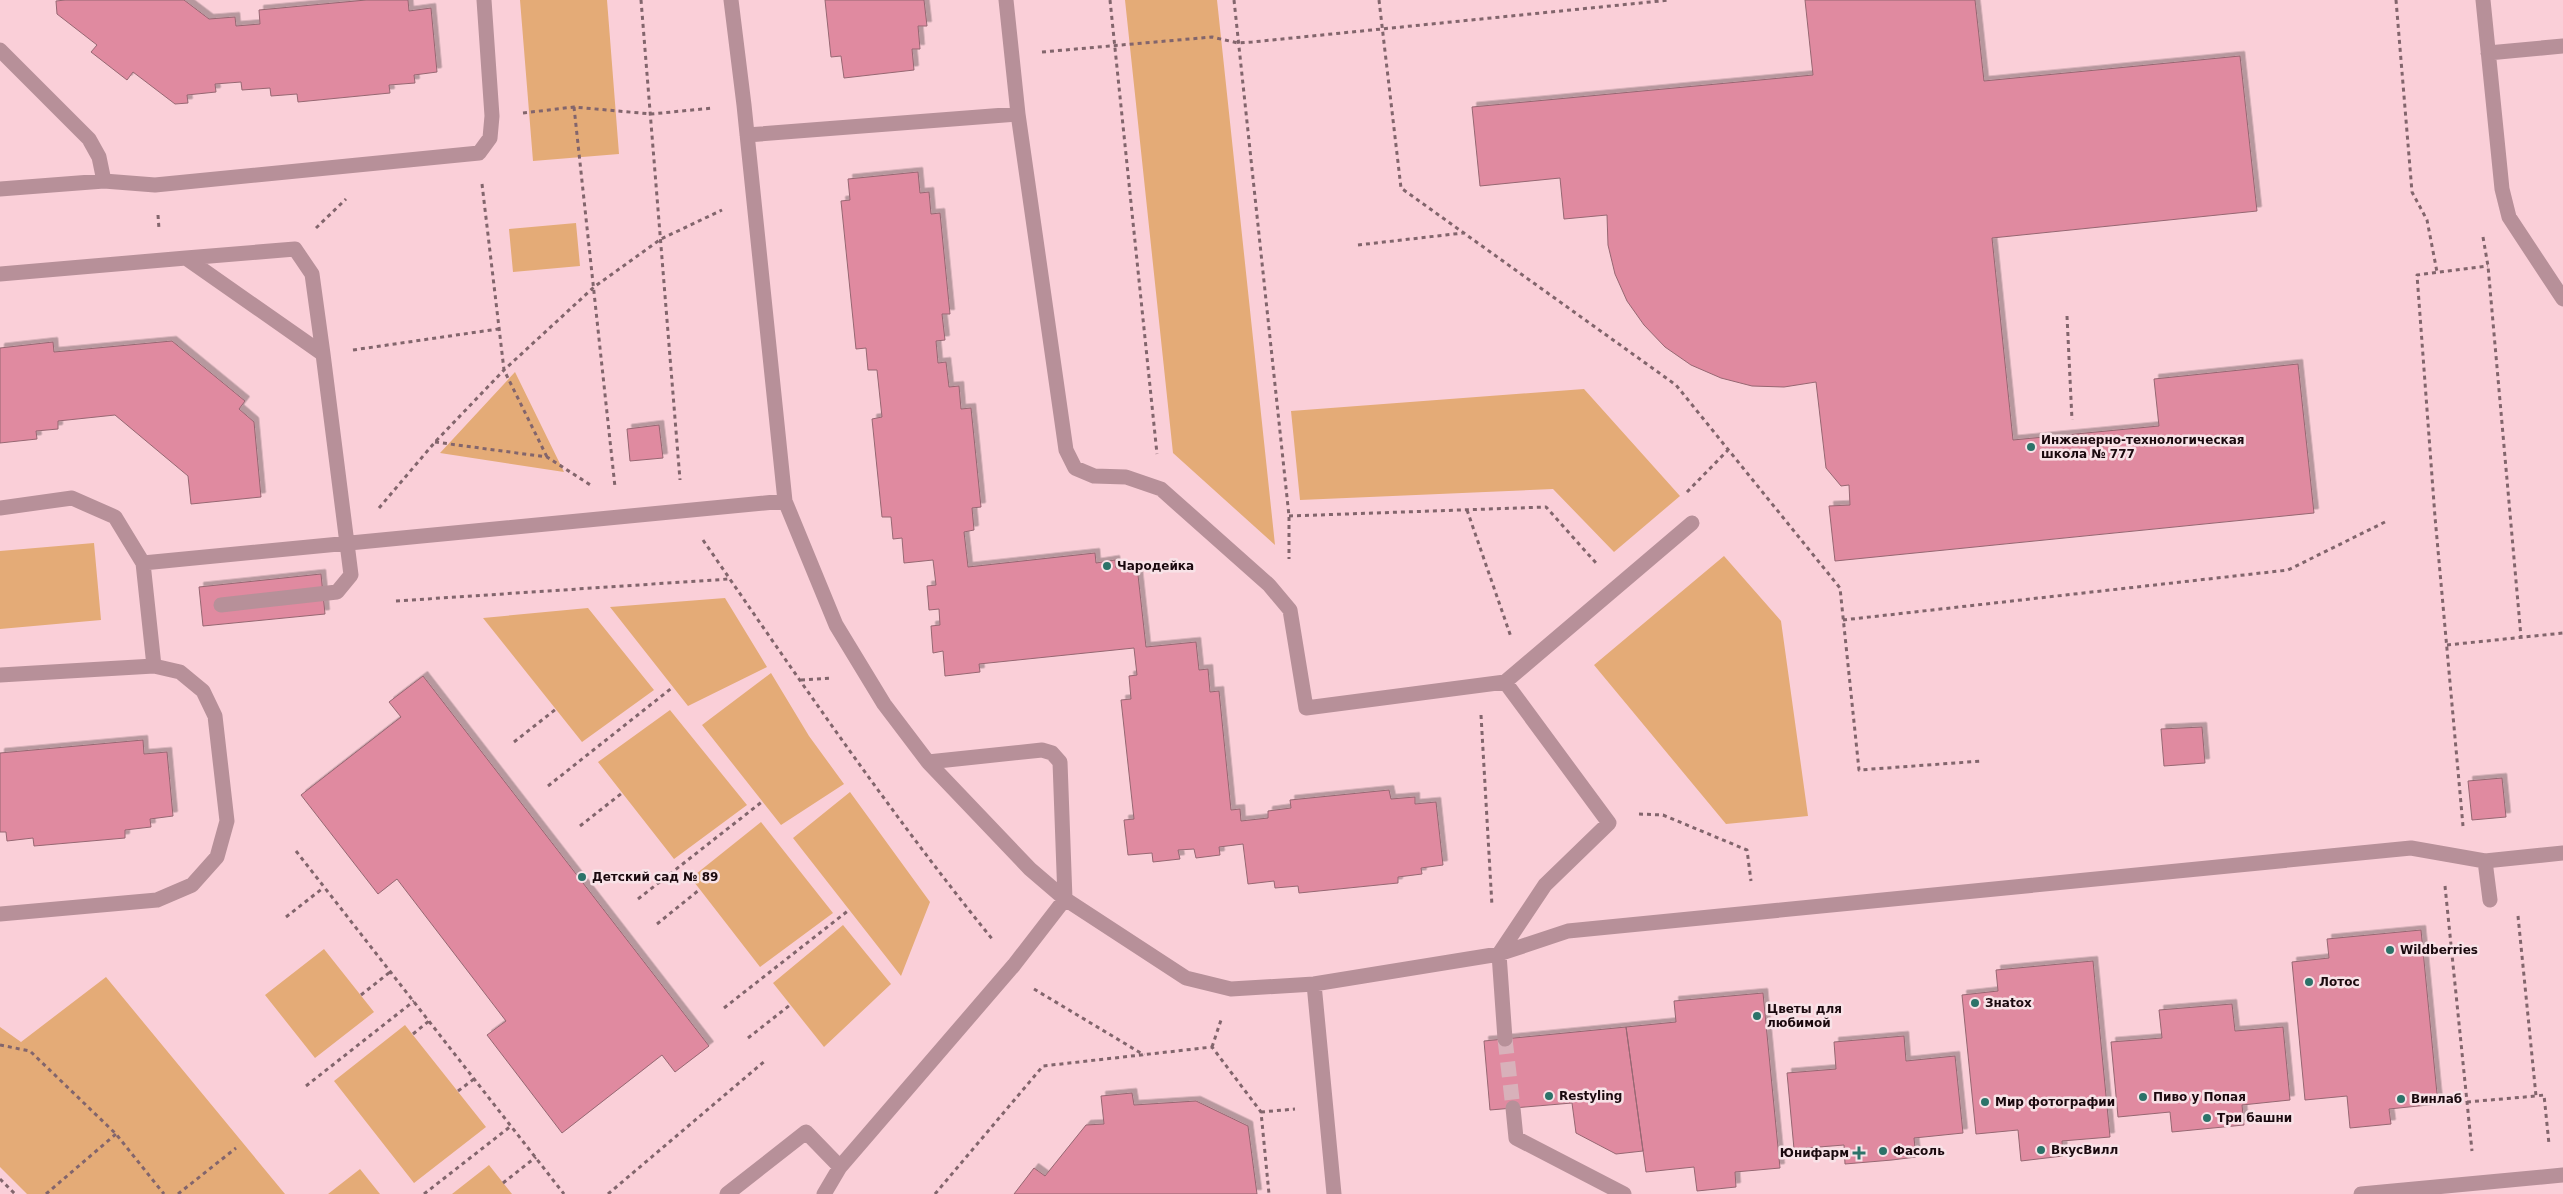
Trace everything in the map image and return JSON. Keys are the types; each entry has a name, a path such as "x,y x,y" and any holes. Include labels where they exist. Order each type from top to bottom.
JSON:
{"lane":[{"path":"0,189 104,181 155,185 479,153 490,138 492,116 484,0"},
{"path":"731,0 748,135 785,502 836,625 884,704 928,762 1030,869 1065,899 1186,978 1231,989 1314,984 1499,954 1568,931 1754,911 2411,848 2485,861 2563,853"},
{"path":"1006,0 1018,114 1066,450 1075,468 1094,476 1126,477 1161,489 1269,585 1290,610 1306,708 1505,682 1692,523"},
{"path":"2483,0 2502,189 2509,217 2563,299"},
{"path":"2488,53 2563,46"},
{"path":"0,50 89,138 99,158 104,181"},
{"path":"748,135 1018,114"},
{"path":"0,274 294,249 312,274 351,575 337,592 221,605"},
{"path":"186,258 323,354"},
{"path":"0,508 72,498 116,517 143,563 154,666"},
{"path":"143,563 348,544 617,510 683,511 785,502"},
{"path":"0,675 154,666 180,672 203,691 215,716 226,821 217,857 192,885 157,900 0,914"},
{"path":"1505,682 1609,823 1545,884 1499,954 1505,1039"},
{"path":"824,1194 840,1167 1014,965 1065,899 1060,762 1052,753 1042,750 928,762"},
{"path":"2485,861 2490,900"},
{"path":"1314,984 1334,1194"},
{"path":"1514,1108 1516,1138 1624,1194"},
{"path":"727,1194 806,1132 840,1167"},
{"path":"2361,1194 2563,1175"}],"path":[{"path":"641,0 683,511 826,718 919,844 1036,992 1144,1055"},
{"path":"1110,0 1161,489"},
{"path":"1234,0 1289,516 1290,610"},
{"path":"1379,0 1402,188 1676,385 1840,588 1859,770 1982,761"},
{"path":"1012,55 1212,37 1238,42 1670,0"},
{"path":"2396,0 2412,192 2428,220 2437,272"},
{"path":"492,116 574,107 650,114 744,105"},
{"path":"574,107 617,510"},
{"path":"479,153 504,370 547,457 617,510"},
{"path":"294,249 382,163"},
{"path":"155,185 162,260"},
{"path":"348,544 435,442 504,370 594,287 661,239 725,208 754,204"},
{"path":"1358,245 1464,233"},
{"path":"2466,858 2417,275 2488,266 2521,637"},
{"path":"2066,316 2072,420"},
{"path":"323,354 498,329"},
{"path":"435,442 547,457"},
{"path":"1686,494 1728,450"},
{"path":"1289,516 1546,507 1617,587"},
{"path":"1843,620 2288,570 2387,521"},
{"path":"396,602 730,579"},
{"path":"2447,645 2563,633"},
{"path":"1480,685 1490,891 1499,954"},
{"path":"548,786 673,687"},
{"path":"514,742 556,709"},
{"path":"580,826 622,793"},
{"path":"638,899 763,801"},
{"path":"1635,814 1663,815 1747,850 1754,911"},
{"path":"296,852 564,1194"},
{"path":"2442,854 2472,1156"},
{"path":"2512,858 2536,1096"},
{"path":"286,917 324,888"},
{"path":"657,924 699,890"},
{"path":"724,1008 849,910"},
{"path":"361,995 390,972"},
{"path":"306,1086 414,1002"},
{"path":"748,1038 790,1005"},
{"path":"413,1034 429,1021"},
{"path":"0,1045 30,1051 116,1134 164,1194"},
{"path":"935,1194 1043,1066 1212,1048 1261,1112 1269,1194"},
{"path":"608,1194 766,1060"},
{"path":"458,1091 474,1079"},
{"path":"2468,1102 2544,1095 2549,1145"},
{"path":"424,1194 511,1126"},
{"path":"46,1194 116,1134"},
{"path":"178,1194 236,1148"},
{"path":"504,1183 536,1157"},
{"path":"0,1178 15,1194"}],"shaded area":[{"path":"520,0 607,0 619,154 533,161"},
{"path":"1125,0 1217,0 1275,545 1173,453"},
{"path":"576,223 580,266 513,272 509,229"},
{"path":"515,372 564,472 440,453"},
{"path":"1584,389 1680,496 1614,552 1553,489 1300,500 1291,411"},
{"path":"94,543 101,620 0,629 0,551"},
{"path":"1724,556 1781,621 1808,816 1726,824 1594,665"},
{"path":"725,598 767,667 688,706 610,607"},
{"path":"588,608 654,690 582,742 483,618"},
{"path":"771,673 809,736 844,784 781,825 702,725"},
{"path":"670,710 747,805 674,859 598,762"},
{"path":"850,792 930,902 901,976 793,838"},
{"path":"761,822 833,913 760,967 691,878"},
{"path":"843,925 891,984 824,1047 773,983"},
{"path":"324,949 374,1012 315,1058 265,995"},
{"path":"106,977 285,1194 27,1194 0,1167 0,1027 21,1042"},
{"path":"405,1025 486,1127 414,1183 334,1081"},
{"path":"489,1165 512,1194 452,1194"},
{"path":"360,1169 380,1194 328,1194"}],"building":[{"path":"184,0 209,19 235,17 236,26 260,24 259,10 366,0 408,0 409,11 431,8 437,72 414,75 415,83 389,85 390,93 298,102 297,94 271,96 270,88 242,90 241,82 215,84 216,92 187,95 188,103 175,104 133,72 127,80 91,52 97,45 57,14 56,1"},
{"path":"825,0 924,0 927,26 918,26 920,49 912,49 914,70 844,78 841,56 831,57"},
{"path":"1805,0 1975,0 1984,81 2240,56 2257,211 1992,238 2013,440 2159,426 2154,379 2298,364 2314,513 1835,561 1829,506 1850,505 1849,485 1841,486 1826,468 1816,382 1784,387 1752,386 1721,378 1691,365 1665,347 1644,325 1627,301 1615,274 1608,245 1607,215 1564,219 1560,178 1480,186 1472,107 1813,75"},
{"path":"918,172 920,193 929,192 931,214 940,213 950,314 942,314 945,340 936,341 938,363 946,362 949,387 959,386 961,409 971,408 981,507 972,508 974,530 964,532 968,567 1095,553 1096,563 1115,560 1116,568 1137,566 1146,647 1196,642 1199,670 1208,669 1210,692 1219,691 1231,810 1240,809 1241,821 1268,818 1268,811 1291,808 1290,800 1389,790 1391,799 1415,797 1415,804 1436,802 1443,865 1421,868 1422,874 1398,877 1398,883 1299,893 1298,886 1275,888 1274,881 1248,884 1243,844 1219,847 1220,855 1196,858 1194,849 1178,850 1180,859 1153,862 1152,853 1128,855 1124,820 1134,819 1121,700 1131,699 1129,676 1137,675 1134,648 979,664 980,672 945,676 943,651 933,653 931,626 940,625 939,609 929,610 927,586 936,585 933,560 904,563 902,538 893,539 891,517 882,517 872,419 882,417 877,370 868,370 866,348 856,349 841,201 850,200 848,179"},
{"path":"172,341 245,401 239,409 254,422 261,497 191,504 188,476 115,415 58,421 58,429 36,431 37,439 0,443 0,348 53,342 54,352"},
{"path":"659,425 663,458 630,461 627,429"},
{"path":"321,574 325,614 203,626 199,587"},
{"path":"423,676 709,1046 675,1072 662,1055 562,1133 487,1035 506,1021 397,879 378,894 301,795 401,717 389,702"},
{"path":"2202,727 2205,763 2164,766 2161,729"},
{"path":"143,740 144,754 167,752 173,816 150,819 151,827 125,830 125,838 34,846 33,838 7,841 6,832 0,832 0,753"},
{"path":"2502,778 2506,817 2472,820 2468,781"},
{"path":"2421,930 2438,1104 2389,1109 2391,1124 2350,1128 2347,1096 2305,1100 2292,962 2329,958 2327,939"},
{"path":"2093,961 2110,1137 2062,1141 2063,1156 2021,1161 2018,1130 1976,1134 1962,995 1998,991 1996,970"},
{"path":"1763,993 1780,1168 1735,1172 1736,1187 1697,1191 1694,1167 1646,1172 1626,1027 1676,1022 1674,1001"},
{"path":"2232,1004 2235,1031 2283,1027 2290,1100 2242,1105 2244,1125 2172,1132 2170,1112 2118,1117 2111,1042 2162,1038 2159,1010"},
{"path":"1626,1027 1643,1151 1616,1154 1576,1133 1572,1103 1490,1110 1484,1041"},
{"path":"1904,1036 1906,1061 1955,1056 1963,1133 1914,1138 1916,1157 1892,1160 1845,1164 1844,1145 1794,1149 1787,1073 1836,1069 1834,1042"},
{"path":"1132,1093 1134,1105 1196,1101 1248,1126 1257,1194 1014,1194 1034,1168 1045,1176 1086,1125 1104,1124 1101,1096"}],"tunnel":[{"path":"1505,1039 1513,1108"}],"place":[{"name":"Инженерно-технологическая школа № 777","path":"2031,447"},
{"name":"Чародейка","path":"1107,566"},
{"name":"Детский сад № 89","path":"582,877"},
{"name":"Wildberries","path":"2390,950"},
{"name":"Лотос","path":"2309,982"},
{"name":"Знаtox","path":"1975,1003"},
{"name":"Цветы для любимой","path":"1757,1016"},
{"name":"Restyling","path":"1549,1096"},
{"name":"Пиво у Попая","path":"2143,1097"},
{"name":"Винлаб","path":"2401,1099"},
{"name":"Мир фотографии","path":"1985,1102"},
{"name":"Три башни","path":"2207,1118"},
{"name":"ВкусВилл","path":"2041,1150"},
{"name":"Фасоль","path":"1883,1151"},
{"name":"Юнифарм","path":"1859,1153"}]}
